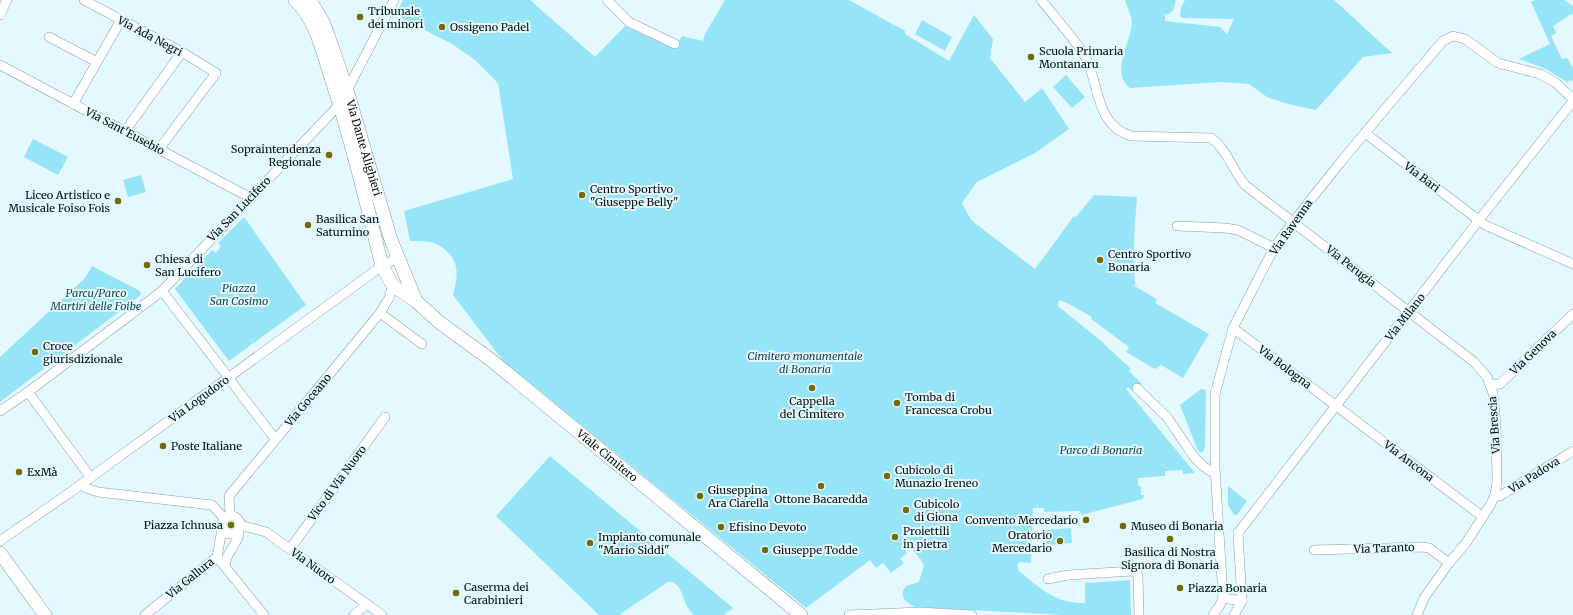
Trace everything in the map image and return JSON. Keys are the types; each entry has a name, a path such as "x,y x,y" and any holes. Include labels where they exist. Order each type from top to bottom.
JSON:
{"main road":[{"name":"Via Dante Alighieri","path":"295,0 308,16 316,32 340,104 382,266 393,286 416,301"},
{"name":"Via Dante Alighieri","path":"310,0 323,22 348,90 397,258 416,301"},
{"name":"Viale Cimitero","path":"416,301 439,322 485,356 799,614"},
{"path":"0,553 45,615"}],"street":[{"path":"0,15 7,0"},
{"name":"Via Ada Negri","path":"84,0 182,52 216,73 159,149"},
{"name":"Via San Lucifero","path":"0,411 28,392 162,291 340,104 394,0"},
{"path":"607,0 629,22 675,44"},
{"name":"Via Perugia","path":"1041,0 1082,50 1093,74 1103,112 1112,125 1125,134 1132,136 1211,138 1219,145 1239,178 1245,185 1409,311"},
{"path":"73,104 121,20"},
{"path":"49,36 97,62"},
{"name":"Via Ravenna","path":"1223,598 1216,474 1215,394 1234,328 1274,248 1293,221 1365,133 1443,41 1453,36 1465,39 1498,63 1540,74 1556,83 1573,100"},
{"path":"126,131 182,52"},
{"name":"Via Sant'Eusebio","path":"0,65 251,198"},
{"name":"Via Milano","path":"1238,533 1573,100"},
{"name":"Via Bari","path":"1365,133 1479,220"},
{"path":"1479,220 1485,225 1573,264"},
{"path":"1177,226 1238,230 1274,248"},
{"name":"Via Logudoro","path":"0,541 91,478 382,266 397,258"},
{"name":"Via Goceano","path":"227,516 229,496 380,313 389,298 393,286"},
{"path":"162,291 275,439"},
{"name":"Via Brescia","path":"1409,311 1474,362 1481,369 1490,385 1496,426 1497,481 1495,495 1482,517"},
{"path":"380,313 422,344"},
{"name":"Via Genova","path":"1490,385 1500,384 1573,314"},
{"name":"Via Bologna","path":"1234,328 1336,406"},
{"path":"1137,388 1167,417 1194,457 1203,466 1216,474"},
{"path":"28,392 91,478"},
{"name":"Via Ancona","path":"1336,406 1482,517"},
{"name":"Vico di Via Nuoro","path":"290,549 385,417"},
{"name":"Via Padova","path":"1495,495 1500,496 1573,451"},
{"path":"82,484 86,488 98,492 212,505 227,516 237,517 239,527 238,538 227,557 225,566"},
{"path":"227,516 221,523 222,529 218,557 264,615"},
{"path":"1417,615 1424,598 1449,563 1466,543 1482,517"},
{"path":"222,529 225,532 234,534 239,527"},
{"name":"Via Nuoro","path":"239,527 266,532 382,615"},
{"path":"1220,534 1238,533 1242,601 1234,615"},
{"name":"Via Taranto","path":"1314,550 1422,547 1429,548 1449,563"},
{"name":"Via Gallura","path":"145,615 218,557"},
{"path":"1048,579 1068,575 1133,570 1138,576 1139,615"},
{"path":"1213,615 1223,598 1242,601"},
{"path":"354,615 367,604"},
{"path":"850,615 920,612 972,615"}],"green space":[{"path":"403,0 530,0 595,57 625,26 674,49 682,36 703,41 705,34 725,0 849,0 905,31 905,34 949,61 974,15 993,39 990,58 1025,102 1042,88 1069,129 1035,153 977,182 962,203 971,220 1035,269 1074,216 1076,217 1094,195 1137,197 1134,261 1135,283 1137,284 1133,285 1155,298 1157,300 1155,303 1209,334 1183,378 1161,365 1155,369 1126,352 1129,347 1091,319 1092,317 1059,300 1058,306 1101,341 1131,369 1129,371 1142,384 1133,391 1128,387 1126,389 1195,473 1183,474 1183,470 1165,471 1165,476 1138,478 1138,486 1141,486 1141,495 1144,495 1143,499 1081,515 1080,511 1044,512 1044,508 1033,508 1031,563 1020,562 1017,564 1019,571 1041,589 1057,598 1075,603 1085,603 1085,583 1130,580 1131,615 1064,615 915,607 906,601 903,593 906,586 919,582 924,565 908,545 904,548 907,553 900,559 904,563 891,573 883,563 876,568 870,560 806,608 504,362 453,295 457,274 453,258 443,248 434,243 425,241 410,241 404,211 513,179 498,83 475,60 452,44 395,15"},
{"path":"1125,0 1176,0 1173,11 1169,14 1165,14 1165,21 1220,27 1227,34 1234,19 1182,18 1180,16 1181,8 1185,0 1334,0 1392,53 1363,57 1316,110 1288,104 1267,97 1249,84 1221,82 1130,88 1124,82 1121,66 1132,24"},
{"path":"1535,0 1564,0 1573,6 1573,15 1571,14 1553,26 1556,33 1551,36 1562,59 1567,58 1573,68 1573,80 1567,82 1546,69 1519,59 1550,44 1531,2"},
{"path":"922,20 952,37 945,51 915,34"},
{"path":"1066,75 1085,97 1072,108 1053,87"},
{"path":"33,139 68,157 58,175 24,157"},
{"path":"141,175 146,192 128,197 123,180"},
{"name":"Piazza San Cosimo","path":"244,217 306,305 229,361 175,289 212,250 216,253 221,246 218,243"},
{"name":"Parcu/Parco Martiri delle Foibe","path":"92,266 140,291 141,295 0,402 0,357 85,278"},
{"path":"1201,389 1206,390 1205,446 1201,453 1198,451 1180,405"},
{"name":"Impianto comunale \"Mario Siddi\"","path":"550,456 733,608 724,615 693,615 687,607 681,591 675,583 668,582 619,615 599,615 496,516"},
{"path":"1228,486 1247,501 1237,515 1234,515 1228,505"},
{"path":"1071,528 1072,543 1046,545 1045,530"}],"place":[{"name":"Tribunale dei minori","path":"360,17"},
{"name":"Ossigeno Padel","path":"442,27"},
{"name":"Scuola Primaria Montanaru","path":"1031,57"},
{"name":"Sopraintendenza Regionale","path":"329,155"},
{"name":"Centro Sportivo \"Giuseppe Belly\"","path":"582,195"},
{"name":"Liceo Artistico e Musicale Foiso Fois","path":"118,201"},
{"name":"Basilica San Saturnino","path":"308,225"},
{"name":"Centro Sportivo Bonaria","path":"1100,260"},
{"name":"Chiesa di San Lucifero","path":"147,265"},
{"name":"Croce giurisdizionale","path":"35,352"},
{"name":"Cappella del Cimitero","path":"812,388"},
{"name":"Tomba di Francesca Crobu","path":"897,403"},
{"name":"Poste Italiane","path":"163,446"},
{"name":"ExMà","path":"19,472"},
{"name":"Cubicolo di Munazio Ireneo","path":"887,476"},
{"name":"Ottone Bacaredda","path":"821,486"},
{"name":"Giuseppina Ara Ciarella","path":"700,496"},
{"name":"Cubicolo di Giona","path":"906,510"},
{"name":"Convento Mercedario","path":"1086,520"},
{"name":"Piazza Ichnusa","path":"231,525"},
{"name":"Museo di Bonaria","path":"1123,526"},
{"name":"Efisino Devoto","path":"721,527"},
{"name":"Proiettili in pietra","path":"895,537"},
{"name":"Basilica di Nostra Signora di Bonaria","path":"1170,539"},
{"name":"Oratorio Mercedario","path":"1060,541"},
{"name":"Impianto comunale \"Mario Siddi\"","path":"590,543"},
{"name":"Giuseppe Todde","path":"765,550"},
{"name":"Piazza Bonaria","path":"1180,588"},
{"name":"Caserma dei Carabinieri","path":"456,593"}],"park label":[{"name":"Cimitero monumentale di Bonaria","path":"805,362"},
{"name":"Parco di Bonaria","path":"1101,450"}]}
